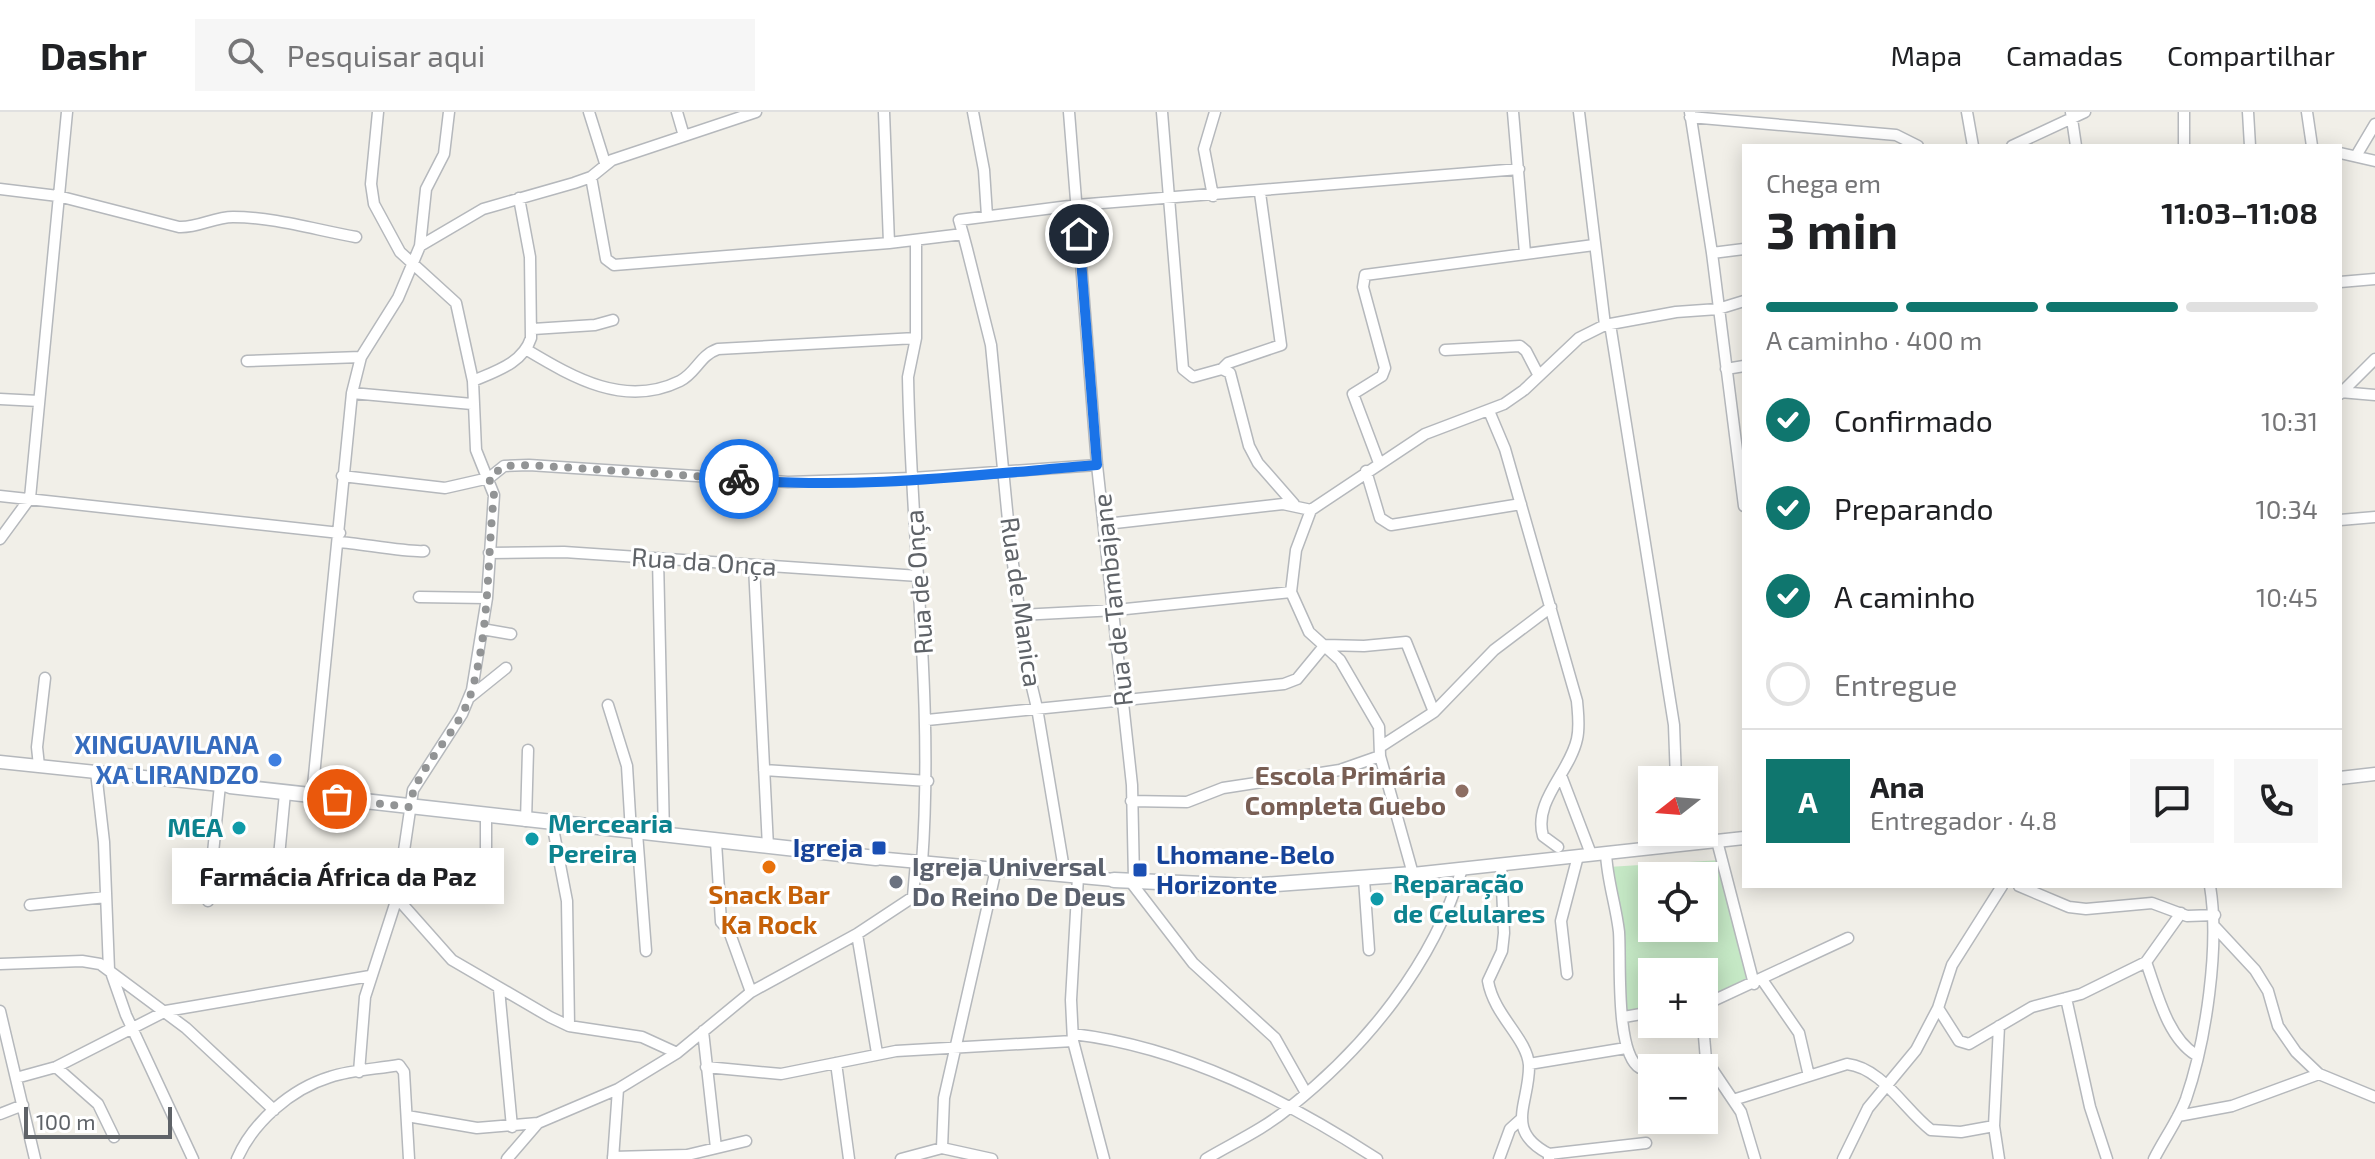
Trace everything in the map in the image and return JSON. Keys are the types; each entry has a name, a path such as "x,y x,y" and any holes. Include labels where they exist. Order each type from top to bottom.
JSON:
{"main road":[{"path":"225,786 876,858"},
{"path":"1114,880 1248,886 1413,874"}],"street":[{"path":"0,539 30,498 67,112"},
{"path":"359,1072 365,997 397,898 409,807 419,777 462,714 469,698 487,598 494,495 476,450 473,381 456,303 411,265 391,238 374,204 371,184 378,112"},
{"path":"312,796 352,393 361,357 398,298 420,246 424,197 444,154 449,112"},
{"path":"589,112 605,163"},
{"path":"677,112 684,136"},
{"path":"420,246 483,209 591,177 605,163 756,112"},
{"path":"884,112 889,243"},
{"path":"973,112 984,170 987,216"},
{"name":"Rua de Tambajane","path":"1069,112 1097,465 1124,697 1131,801 1132,880"},
{"path":"1162,112 1183,369 1193,377 1281,345 1260,193"},
{"path":"1213,196 1204,149 1215,112"},
{"path":"1513,112 1525,253"},
{"path":"1579,112 1594,245 1674,725 1675,766"},
{"path":"1967,112 1973,144"},
{"path":"2016,144 2071,115 2085,112"},
{"path":"2184,112 2184,144"},
{"path":"2248,112 2250,144"},
{"path":"2307,112 2312,144"},
{"path":"1741,461 1690,114 1896,135 1914,144"},
{"path":"2071,115 2076,144"},
{"path":"2356,156 2375,124"},
{"path":"2342,153 2375,161"},
{"path":"591,177 606,259 614,265 889,243 963,234 959,220 1077,205 1260,193 1519,169"},
{"path":"0,189 58,196 179,227 215,219 258,218 356,237"},
{"path":"473,381 513,363 527,350 533,329 530,257 519,198"},
{"name":"Rua de Manica","path":"963,234 991,345 1026,662 1071,876 1073,1037 1104,1159"},
{"name":"Rua de Onça","path":"857,934 913,897 928,781 908,377 916,338 916,240"},
{"path":"1379,463 1353,394 1382,376 1385,368 1363,279 1374,273 1594,245"},
{"path":"1712,253 1742,249"},
{"path":"2342,282 2375,279"},
{"path":"1639,846 1606,853 1413,874 1380,752 1379,727 1340,660 1309,632 1291,592 1296,550 1311,510 1366,471 1439,428 1489,411 1524,390 1579,338 1608,325 1718,309 1742,302"},
{"path":"533,329 595,325 613,320"},
{"path":"527,350 583,383 645,392 682,380 707,354 718,349 916,338"},
{"path":"1445,350 1520,346 1539,376"},
{"path":"247,361 361,357"},
{"path":"2342,391 2375,359"},
{"path":"1726,369 1742,366"},
{"path":"1222,369 1230,373 1249,446 1258,463 1294,504"},
{"path":"2342,392 2375,395"},
{"path":"352,393 472,404"},
{"path":"0,399 39,401"},
{"path":"1489,411 1505,449 1577,701 1577,741 1562,778 1541,810 1543,836 1558,847"},
{"path":"342,476 434,489 489,478 504,466 529,465 682,472 756,481 912,478 1097,465"},
{"path":"1366,471 1384,524 1521,504"},
{"path":"0,496 339,537 398,547 413,553 424,551"},
{"path":"1106,524 1294,504 1311,510"},
{"path":"2342,520 2375,517"},
{"name":"Rua da Onça","path":"489,553 658,558 919,576"},
{"path":"658,558 664,836"},
{"path":"754,566 768,847"},
{"path":"1020,615 1116,610 1291,592"},
{"path":"419,597 487,598"},
{"path":"1131,801 1187,802 1223,788 1340,770 1380,752 1434,712 1494,650 1551,607"},
{"path":"482,629 511,634"},
{"path":"1325,645 1364,646 1406,642 1434,712"},
{"path":"927,720 1124,697 1284,684 1297,679 1325,645"},
{"path":"469,698 506,668"},
{"path":"39,766 38,736 45,678"},
{"path":"608,705 627,766 646,951"},
{"path":"526,821 528,750"},
{"path":"0,762 225,786 208,901"},
{"path":"764,770 928,781"},
{"path":"96,772 110,972 193,1159"},
{"path":"2342,778 2375,774"},
{"path":"1562,778 1585,855 1561,921 1567,974"},
{"path":"276,888 285,793"},
{"path":"486,815 486,883"},
{"path":"552,823 567,901 569,1026"},
{"path":"1718,841 1742,838"},
{"path":"716,842 721,922 729,931 751,992"},
{"path":"1718,844 1758,982 1799,1033 1809,1076"},
{"path":"1606,853 1609,887 1619,932 1619,994 1626,1048 1638,1067"},
{"path":"876,858 1114,880"},
{"path":"1501,864 1504,933 1502,951 1488,981 1497,1011 1517,1035 1529,1064 1520,1120 1534,1146 1549,1156 1646,1143"},
{"path":"942,1148 944,1098 996,869"},
{"path":"1206,1159 1289,1109 1347,1057 1404,986 1431,944 1453,898 1462,869"},
{"path":"1364,879 1369,950"},
{"path":"1132,880 1193,963 1275,1038 1306,1093"},
{"path":"1843,1159 1853,1131 1885,1084 1916,1050 1938,1008 1952,965 2001,888"},
{"path":"2024,888 2069,907 2086,909 2152,903 2215,921 2268,991 2285,1040 2319,1074 2375,1097"},
{"path":"2154,1159 2178,1116 2196,1055 2215,921 2210,888"},
{"path":"30,905 106,897"},
{"path":"397,898 452,960 499,989 569,1026 642,1037 677,1053"},
{"path":"1938,1008 1959,1041 1966,1045 2032,1007 2066,998 2146,962 2181,913"},
{"path":"407,1116 477,1128 538,1123 618,1089 677,1053 751,992 857,934 877,1053"},
{"path":"1718,999 1848,938"},
{"path":"0,964 93,961 166,1011 274,1110"},
{"path":"2146,962 2157,997 2182,1044 2196,1055"},
{"path":"16,1078 56,1067 134,1030 166,1011 370,976"},
{"path":"499,989 512,1127"},
{"path":"2066,998 2090,1107 2107,1159"},
{"path":"0,1011 35,1159"},
{"path":"1624,1017 1638,1014"},
{"path":"1999,1026 1994,1126 1999,1159"},
{"path":"703,1031 716,1148"},
{"path":"706,1067 781,1074 877,1053 1073,1037 1166,1053 1307,1115 1377,1159"},
{"path":"1529,1064 1626,1048"},
{"path":"836,1063 849,1159"},
{"path":"1733,1100 1847,1064 1865,1069 1885,1084 1931,1130 1961,1132 1994,1126"},
{"path":"237,1159 253,1131 274,1110 312,1084 331,1076 402,1066 409,1159"},
{"path":"56,1067 98,1104 114,1137"},
{"path":"2178,1116 2218,1110 2319,1074"},
{"path":"1718,1078 1747,1128 1755,1159"},
{"path":"618,1089 613,1158 659,1158 746,1141"},
{"path":"0,1114 23,1105"},
{"path":"1499,1159 1510,1129 1520,1120"},
{"path":"507,1159 538,1123"},
{"path":"908,1158 942,1148 992,1159"}],"green space":[{"path":"1721,860 1750,979 1718,994 1718,958 1638,958 1638,1012 1624,1012 1608,867 1638,865 1638,942 1718,942 1718,862 1689,862"}],"way so far":[{"path":"337,799 409,807 419,777 462,714 472,690 485,615 494,495 489,478 497,469 529,465 606,468 739,479"}],"place":[{"name":"XINGUAVILANA XA LIRANDZO","path":"275,760"},
{"name":"Escola Primária Completa Guebo","path":"1462,791"},
{"name":"Farmácia África da Paz","path":"337,799"},
{"name":"MEA","path":"239,828"},
{"name":"Mercearia Pereira","path":"532,839"},
{"name":"Igreja","path":"879,848"},
{"name":"Snack Bar Ka Rock","path":"769,867"},
{"name":"Lhomane-Belo Horizonte","path":"1140,870"},
{"name":"Igreja Universal Do Reino De Deus","path":"896,882"},
{"name":"Reparação de Celulares","path":"1377,899"}],"route":[{"path":"739,479 788,482 912,478 1097,465 1079,234"}]}
